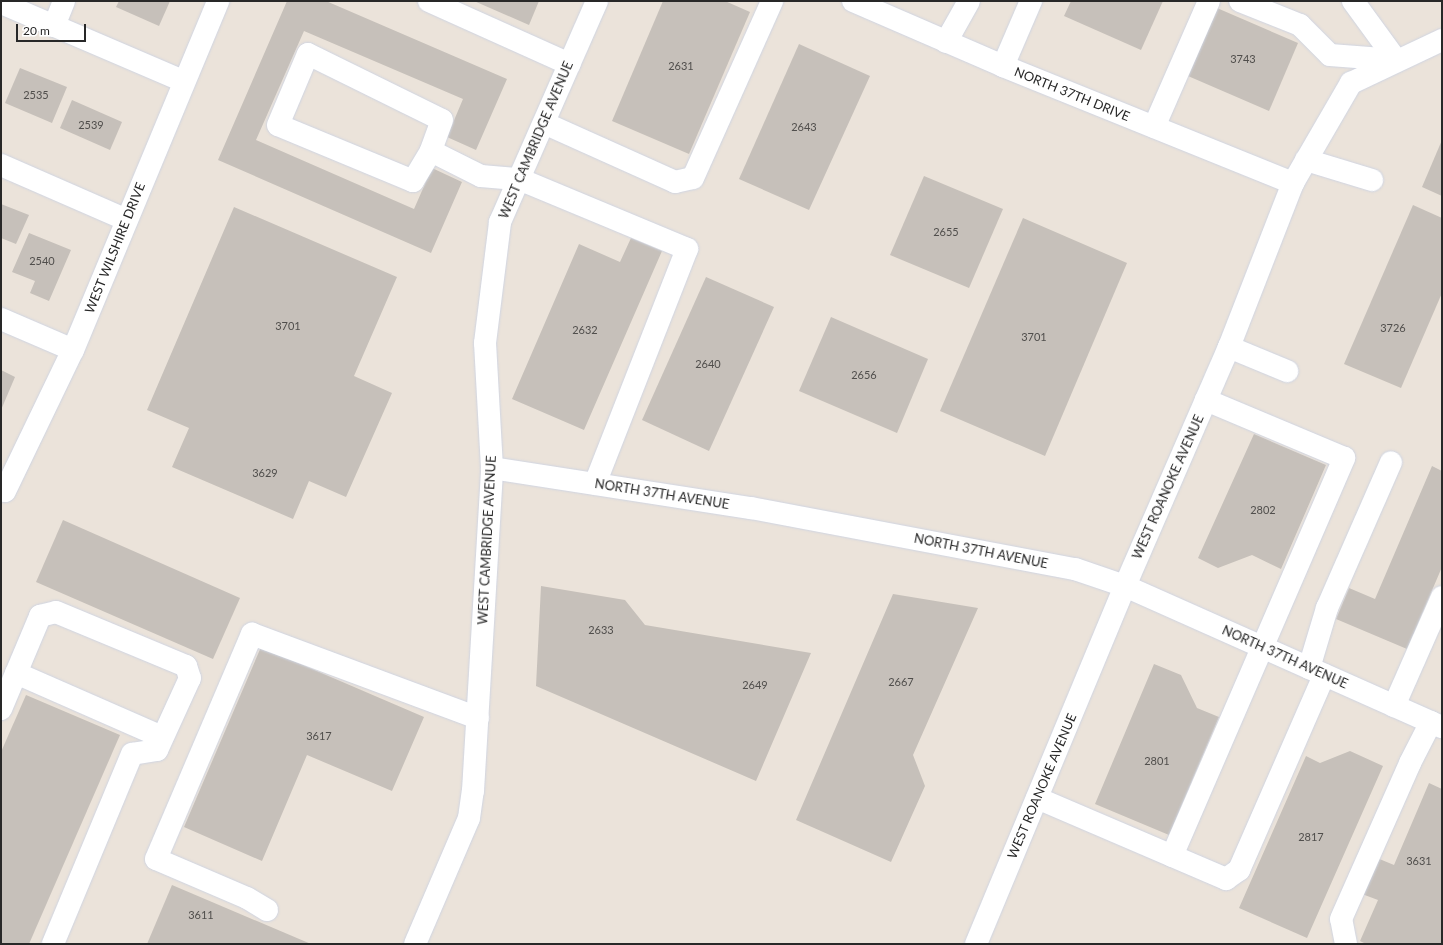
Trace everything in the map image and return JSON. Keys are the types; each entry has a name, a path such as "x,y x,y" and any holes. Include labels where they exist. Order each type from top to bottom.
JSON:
{"street":[{"path":"54,26 64,1"},
{"name":"WEST WILSHIRE DRIVE","path":"3,490 73,350 183,81 218,1"},
{"path":"430,1 569,64"},
{"name":"WEST CAMBRIDGE AVENUE","path":"416,944 469,818 478,718 492,468 485,343 500,222 597,1"},
{"path":"544,123 675,182 693,178 772,1"},
{"name":"NORTH 37TH DRIVE","path":"853,1 1003,66 1293,183"},
{"path":"946,42 969,1"},
{"path":"1003,66 1031,1"},
{"path":"1154,127 1209,1"},
{"path":"1240,1 1300,25 1330,55 1396,60"},
{"path":"1353,1 1396,60"},
{"path":"1,3 183,81"},
{"name":"WEST ROANOKE AVENUE","path":"976,944 1124,586 1229,347 1293,183 1351,83 1396,60 1442,40"},
{"path":"308,54 442,120 432,151 413,181 278,125 308,54"},
{"path":"432,151 481,176 519,178 687,249 595,484"},
{"path":"1306,160 1372,180"},
{"path":"1,165 126,220"},
{"path":"1,320 73,350"},
{"path":"1229,347 1287,372"},
{"path":"1172,856 1344,458 1206,400"},
{"path":"1037,798 1226,879 1239,870 1316,672 1326,608 1391,462"},
{"name":"NORTH 37TH AVENUE","path":"492,468 751,508 1075,569 1124,586 1436,725"},
{"path":"1394,706 1442,597"},
{"path":"1,710 40,616 56,612 186,666 190,678 156,750 132,754 53,944"},
{"path":"267,910 247,898 156,859 252,634 478,718"},
{"path":"16,673 162,736"},
{"path":"1346,944 1341,919 1410,763 1436,725"}],"building":[{"path":"119,1 170,1 159,26 116,7"},
{"path":"287,1 326,1 507,79 476,150 447,137 463,99 304,31 256,140 414,209 432,168 462,182 431,253 218,160"},
{"path":"474,1 539,1 529,25"},
{"path":"663,1 725,1 750,12 689,154 612,121"},
{"path":"1071,1 1163,1 1141,50 1064,16"},
{"path":"1217,8 1298,43 1269,111 1188,76"},
{"path":"799,44 870,76 809,210 739,179"},
{"path":"20,68 67,87 52,123 5,103"},
{"path":"72,100 122,122 110,150 60,128"},
{"path":"1442,140 1442,196 1422,187"},
{"path":"924,176 1003,209 969,288 890,255"},
{"path":"1,204 29,215 16,244 1,238"},
{"path":"1413,205 1442,218 1442,293 1401,388 1344,364"},
{"path":"234,207 397,277 354,376 392,393 346,497 309,481 293,519 172,467 189,428 147,410"},
{"path":"1023,218 1127,263 1045,456 940,411"},
{"path":"29,233 71,250 49,301 30,293 35,281 12,272"},
{"path":"631,238 662,251 584,430 512,399 579,244 620,262"},
{"path":"706,277 774,307 709,451 642,420"},
{"path":"831,317 928,359 897,433 799,391"},
{"path":"1,370 15,377 1,410"},
{"path":"1254,434 1326,465 1281,569 1252,555 1218,568 1198,558"},
{"path":"1432,466 1442,471 1442,567 1407,649 1336,619 1349,588 1375,599"},
{"path":"63,520 240,598 213,659 36,582"},
{"path":"541,586 625,600 645,625 811,653 756,781 536,686"},
{"path":"893,594 978,608 913,755 925,786 891,862 796,820"},
{"path":"261,647 424,717 392,791 307,755 262,861 184,827"},
{"path":"1154,664 1181,675 1197,708 1219,717 1169,835 1095,804"},
{"path":"26,695 120,735 29,944 1,944 1,752"},
{"path":"1350,751 1383,766 1307,938 1239,908 1306,756 1320,763"},
{"path":"1429,783 1442,789 1442,944 1366,944 1360,941 1378,900 1362,894 1377,858 1394,865"},
{"path":"172,885 311,944 147,944"}]}
